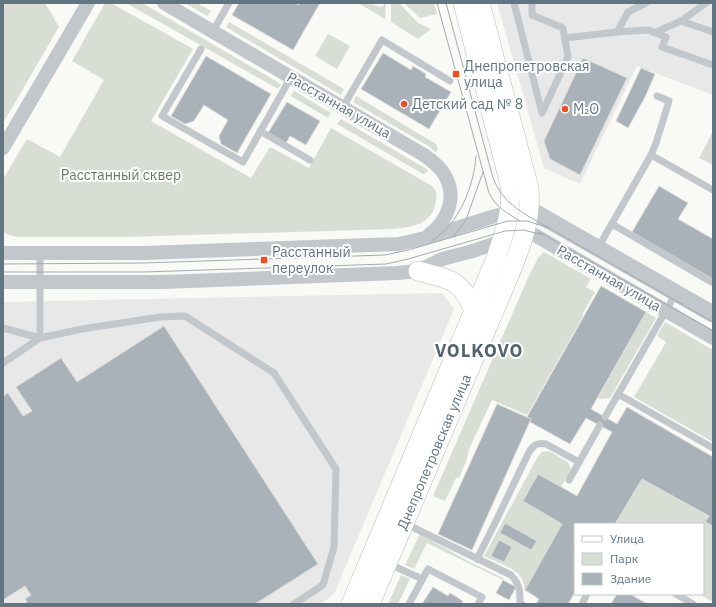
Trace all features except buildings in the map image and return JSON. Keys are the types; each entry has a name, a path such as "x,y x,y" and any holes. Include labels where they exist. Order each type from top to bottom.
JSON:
{"main road":[{"name":"Днепропетровская улица","path":"351,604 474,310 501,241 510,213 510,185 463,3"},
{"name":"Днепропетровская улица","path":"370,604 510,272 526,230 529,210 527,183 480,3"},
{"path":"418,271 451,279 464,290 474,310"}],"street":[{"path":"3,148 88,3"},
{"name":"Расстанная улица","path":"164,3 424,155 444,173 450,189 448,211 442,224 425,238"},
{"path":"3,253 144,253 399,244 425,238 489,218 529,210"},
{"name":"Расстанная улица","path":"529,210 713,314"},
{"name":"Расстанная улица","path":"510,213 526,230 713,338"},
{"path":"3,282 163,282 418,271 442,259 501,241 526,230"}],"lane":[{"path":"213,31 230,3"},
{"path":"514,3 542,113 568,57 564,28 532,15 532,3"},
{"path":"617,32 628,12 646,3"},
{"path":"656,32 680,21 706,3"},
{"path":"680,21 713,32"},
{"path":"565,38 648,30 666,37 662,47 713,65"},
{"path":"343,107 382,40 450,80"},
{"path":"201,49 162,116 242,162 291,77"},
{"path":"598,249 651,155 656,143 670,101 657,96"},
{"path":"260,131 310,160"},
{"path":"651,155 713,190"},
{"path":"612,224 713,283"},
{"path":"40,253 40,338"},
{"path":"605,417 676,293"},
{"path":"3,363 40,338 82,329 160,317 185,316 274,373 336,469 334,547 323,585 294,604"},
{"path":"3,328 40,338"},
{"path":"618,394 713,448"},
{"path":"569,480 600,426"},
{"path":"477,559 528,452 533,446 540,443 546,444 579,462"},
{"path":"404,522 511,576 518,582 520,603 522,604"},
{"path":"387,563 422,579"},
{"path":"409,604 428,569 482,597 478,604"},
{"path":"582,604 586,595"},
{"path":"678,595 693,604"}],"shaded area":[{"path":"497,3 713,3 713,95 637,66 580,184 544,168"},
{"path":"442,293 454,309 334,594 321,604 3,604 3,302"}],"green space":[{"path":"3,3 45,3 59,27 3,123"},
{"name":"Расстанный сквер","path":"105,3 111,3 193,49 151,121 251,178 270,147 309,168 331,128 432,186 436,191 436,201 431,215 421,223 393,229 125,237 17,237 6,234 3,231 3,179 27,139 60,157 104,80 72,61"},
{"path":"126,3 142,3 281,84 278,89"},
{"path":"185,3 197,3 211,11 207,16"},
{"path":"358,3 369,3 380,7 386,4 385,19"},
{"path":"391,3 399,3 418,23 431,29 418,39 391,22"},
{"path":"404,3 434,3 437,14 420,18"},
{"path":"229,22 344,89 341,95 226,27"},
{"path":"328,34 350,46 337,69 315,56"},
{"path":"294,91 331,113 328,118 291,96"},
{"path":"356,96 436,144 438,149 436,153 430,147 353,102"},
{"path":"341,119 428,170 423,174 337,124"},
{"path":"713,131 713,165 699,158"},
{"path":"544,252 591,279 586,287 595,292 527,415 492,400 469,449 467,459 459,478 456,478 445,501 433,496 527,280 538,258"},
{"path":"646,312 656,318 610,398 598,398"},
{"path":"665,322 713,350 713,442 634,397 666,342 657,336"},
{"path":"549,451 568,462 571,469 561,487 538,474 523,501 562,524 525,590 521,578 516,572 484,556 537,458 542,452"},
{"path":"642,479 708,516 705,522 713,526 713,602 701,595 704,595 704,523 616,522"},
{"path":"420,534 468,561 503,578 503,580 427,543 414,569 405,565"},
{"path":"401,575 410,579 398,604 388,604"}],"tram line":[{"path":"437,3 489,193 498,206 520,221"},
{"path":"446,3 493,178 503,195 528,216 713,322"},
{"path":"433,240 450,224 464,203 472,180 476,156"},
{"path":"453,237 466,220 483,172"},
{"path":"3,264 143,263 385,255 408,250 508,221 527,221 549,228"},
{"path":"3,272 144,272 386,264 505,231 523,230 544,235"},
{"path":"539,232 713,331"}],"place":[{"name":"Днепропетровская улица","path":"456,74"},
{"name":"Детский сад № 8","path":"404,104"},
{"name":"М₂O","path":"565,109"},
{"name":"Расстанный переулок","path":"264,260"}],"district":[{"name":"VOLKOVO","path":"479,351"}]}
